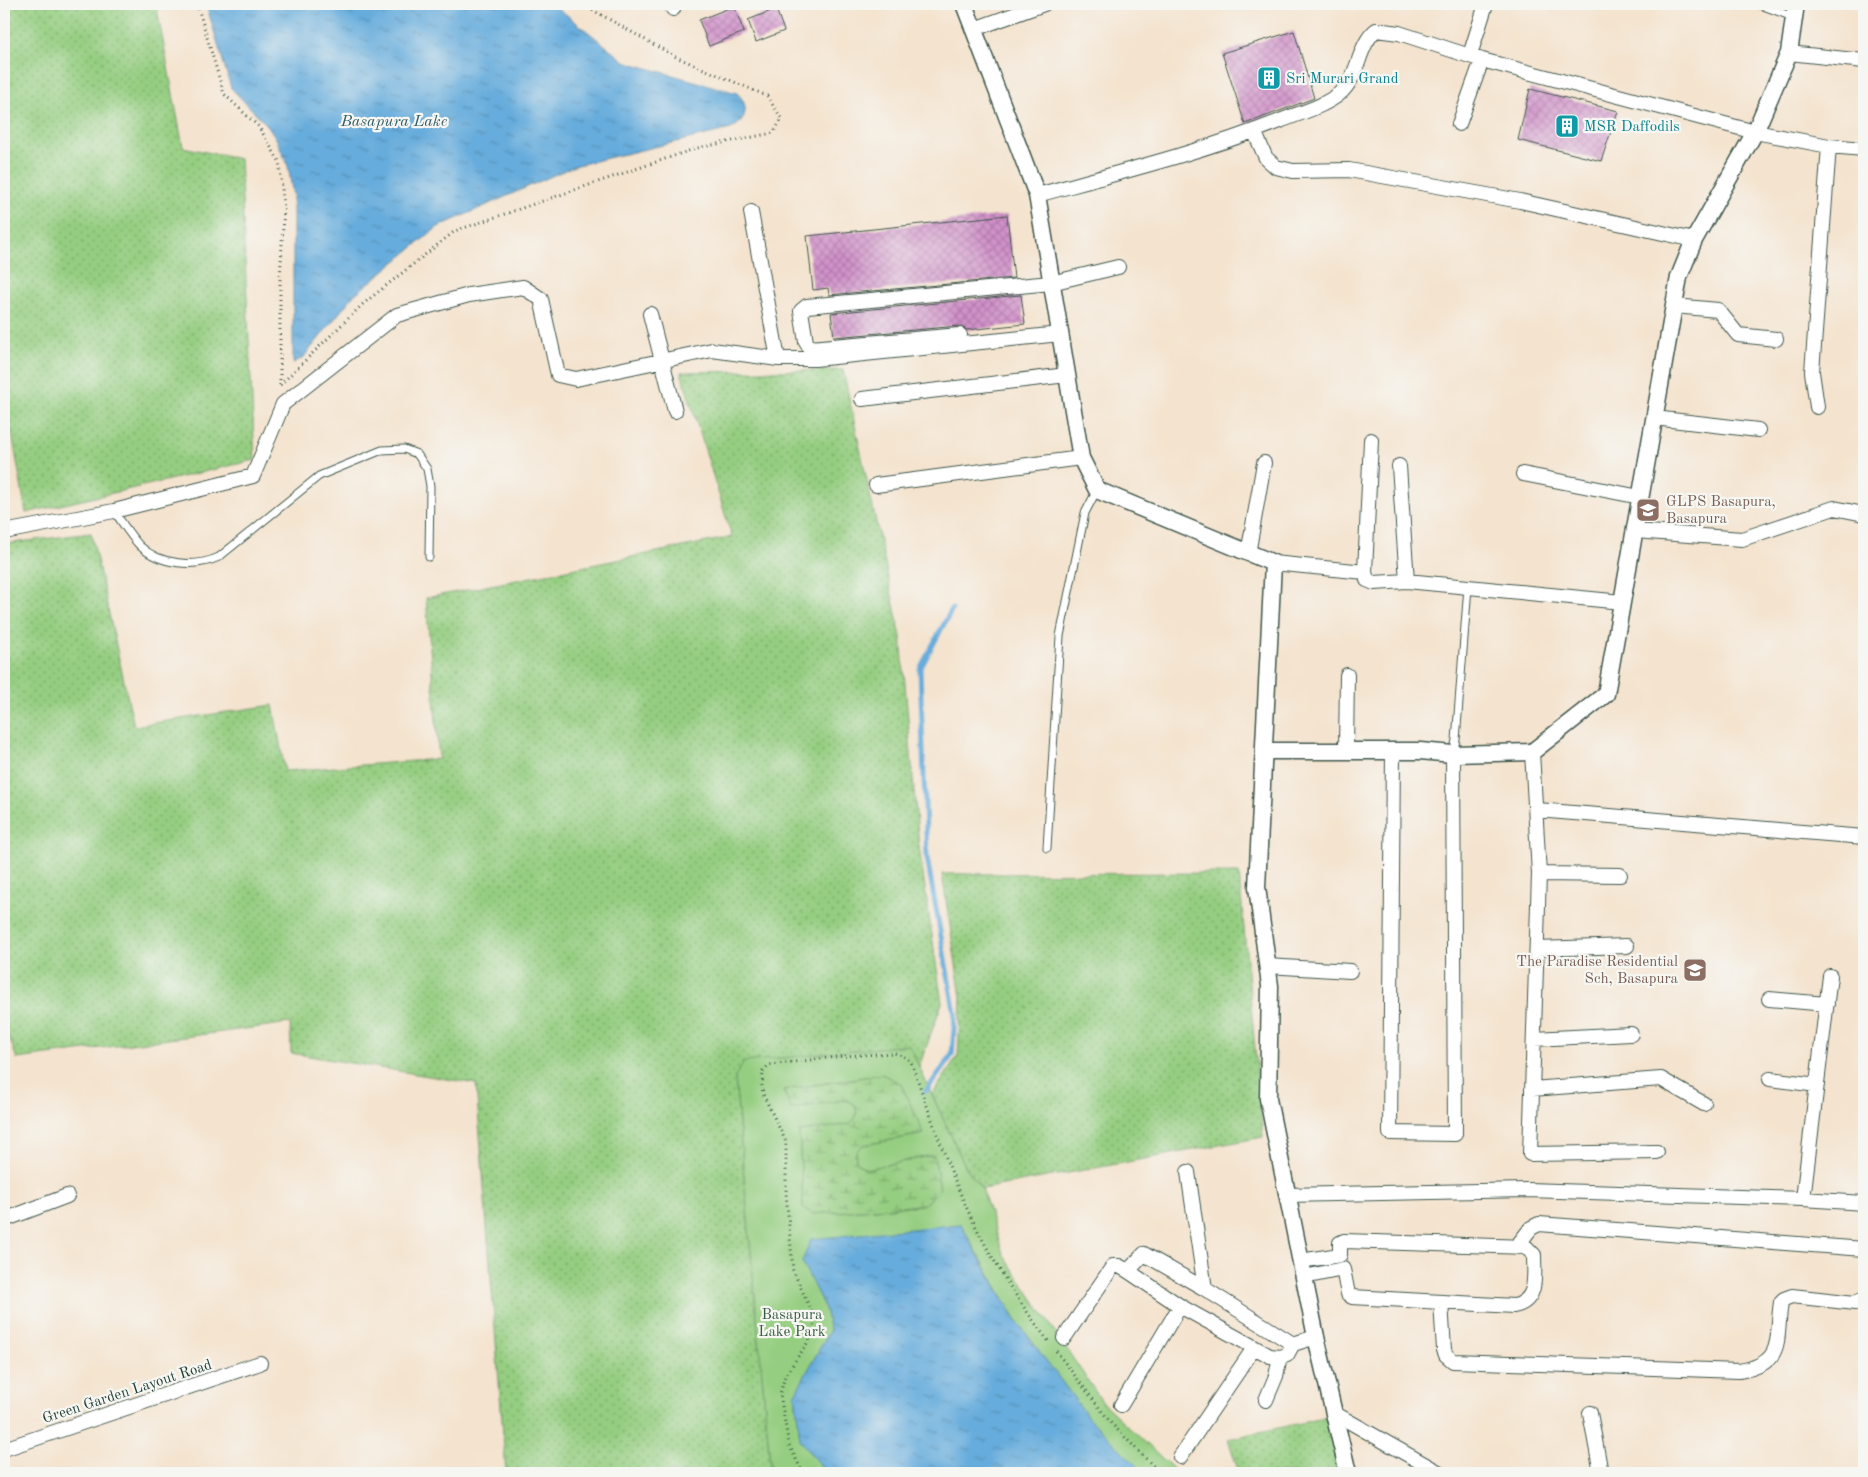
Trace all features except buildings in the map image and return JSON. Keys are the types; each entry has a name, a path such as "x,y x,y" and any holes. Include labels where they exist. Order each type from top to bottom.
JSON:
{"street":[{"path":"964,4 1036,194 1081,458 1097,490 1273,563 1365,572"},
{"path":"974,29 1044,4"},
{"path":"1459,124 1476,58 1486,4"},
{"path":"1264,750 1392,751 1453,754 1532,752 1606,694 1679,277 1694,240 1755,132 1789,53 1795,10"},
{"path":"1036,194 1090,181 1243,136 1330,101 1341,92 1356,71 1370,35 1376,30 1399,33 1476,58 1755,132 1829,146 1864,150"},
{"path":"1789,53 1864,60"},
{"path":"1254,131 1266,158 1276,167 1293,172 1349,170 1520,201 1694,240"},
{"path":"1817,407 1812,372 1829,146"},
{"path":"751,212 778,359"},
{"path":"1059,330 1037,328 810,348 806,342 801,311 807,306 1051,283 1118,267"},
{"path":"4,532 114,511 253,476 283,404 397,315 469,295 524,287 541,299 558,375 576,380 712,350 778,359 815,359 1059,330"},
{"path":"1674,306 1718,310 1738,335 1776,339"},
{"path":"650,314 675,411"},
{"path":"862,399 1067,374"},
{"path":"1654,418 1758,430"},
{"path":"1371,440 1365,572 1367,580 1374,583 1408,581 1622,602"},
{"path":"876,485 1081,458"},
{"path":"1248,554 1264,463"},
{"path":"1399,466 1408,581"},
{"path":"1523,474 1640,497"},
{"path":"1635,531 1742,539 1834,508 1864,514"},
{"path":"1273,563 1257,886 1270,986 1268,1099 1316,1337 1348,1473"},
{"path":"1346,751 1347,675"},
{"path":"1392,751 1390,1133 1454,1134 1453,754"},
{"path":"1532,752 1537,810 1539,874 1530,1154 1657,1152"},
{"path":"1537,810 1864,837"},
{"path":"1539,874 1620,875"},
{"path":"1537,949 1627,946"},
{"path":"1268,966 1350,971"},
{"path":"1803,1199 1830,976"},
{"path":"1769,999 1827,1004"},
{"path":"1534,1039 1632,1034"},
{"path":"1770,1079 1816,1085"},
{"path":"1532,1089 1661,1080 1704,1104"},
{"path":"1188,1172 1205,1289"},
{"path":"1286,1195 1528,1190 1803,1199 1864,1203"},
{"path":"4,1220 66,1196"},
{"path":"1518,1246 1531,1228 1539,1224 1864,1250"},
{"path":"1342,1241 1526,1247 1534,1255 1534,1287 1527,1300 1521,1305 1514,1306 1352,1297 1348,1294 1340,1254 1340,1243 1342,1241"},
{"path":"1128,1271 1144,1254 1205,1289 1293,1344"},
{"path":"1302,1269 1340,1254"},
{"path":"1064,1338 1114,1266 1119,1266 1128,1271 1180,1306 1270,1356 1280,1357 1287,1355 1293,1344 1316,1337"},
{"path":"1302,1269 1343,1269"},
{"path":"1440,1302 1444,1350 1446,1355 1453,1361 1738,1371 1751,1369 1766,1363 1772,1356 1776,1346 1781,1302 1784,1299 1792,1296 1855,1303 1864,1299"},
{"path":"1121,1405 1180,1306"},
{"path":"1180,1457 1254,1348"},
{"path":"1266,1400 1276,1376 1280,1357"},
{"name":"Green Garden Layout Road","path":"4,1449 260,1363"},
{"path":"1334,1413 1440,1473"},
{"path":"1590,1413 1601,1473"}],"lane":[{"path":"1758,4 1795,10"},
{"path":"114,511 139,545 152,555 168,561 193,564 207,563 219,557 319,476 382,450 404,449 417,454 426,469 430,486 429,557"},
{"path":"1046,848 1060,636 1085,513 1097,490"},
{"path":"1453,754 1456,740 1468,587"}],"path":[{"path":"197,4 224,94 259,127 278,161 284,207 280,281 280,386 283,404"},
{"path":"280,386 363,304 455,231 697,148 773,133 782,120 767,96 676,57 582,4"},
{"path":"803,1473 790,1446 780,1394 785,1376 812,1336 814,1321 793,1270 786,1193 786,1142 766,1102 762,1086 762,1075 769,1065 844,1056 894,1053 902,1055 911,1062 954,1178 970,1215 1004,1277 1034,1322 1111,1423 1160,1473"}],"green space":[{"path":"4,4 156,4 183,147 240,159 255,460 26,513 4,388"},
{"path":"843,370 901,637 919,847 942,1003 919,1067 909,1045 735,1077 771,1473 506,1473 476,1084 291,1053 290,1023 17,1059 4,1024 4,544 91,533 134,726 273,705 285,771 439,759 426,598 732,537 681,372"},
{"path":"1239,873 1263,1137 982,1189 965,1166 932,1095 958,1056 961,997 942,874"},
{"name":"Basapura Lake Park","path":"909,1045 965,1166 982,1189 1004,1256 1103,1403 1178,1473 1144,1473 1088,1417 1016,1320 961,1224 802,1262 825,1309 830,1330 795,1394 800,1440 826,1473 771,1473 735,1077 744,1062","holes":["882,1074 901,1084 924,1134 864,1145 856,1152 857,1163 866,1169 934,1155 940,1188 924,1205 813,1214 803,1208 799,1132 850,1124 856,1117 857,1112 853,1103 844,1100 791,1109 783,1090"]},
{"path":"882,1074 901,1084 924,1134 864,1145 855,1154 857,1163 866,1169 934,1155 940,1188 924,1205 813,1214 803,1208 799,1132 844,1100 791,1109 783,1090"},
{"path":"1328,1417 1341,1473 1229,1473 1238,1470 1228,1439"}],"water":[{"name":"Basapura Lake","path":"206,4 553,4 626,62 737,93 744,103 745,112 741,122 731,129 574,166 438,227 354,295 303,358 293,363 293,196 288,166 276,138 268,126 231,88"},
{"path":"961,1224 1016,1320 1088,1417 1144,1473 826,1473 800,1440 795,1394 830,1330 825,1309 802,1262 811,1239"}],"waterway":[{"path":"926,1091 952,1055 955,1015 927,858 920,669 952,609"}],"place":[{"name":"Sri Murari Grand","path":"1269,78"},
{"name":"MSR Daffodils","path":"1567,126"},
{"name":"GLPS Basapura, Basapura","path":"1648,510"},
{"name":"The Paradise Residential Sch, Basapura","path":"1695,970"}]}
